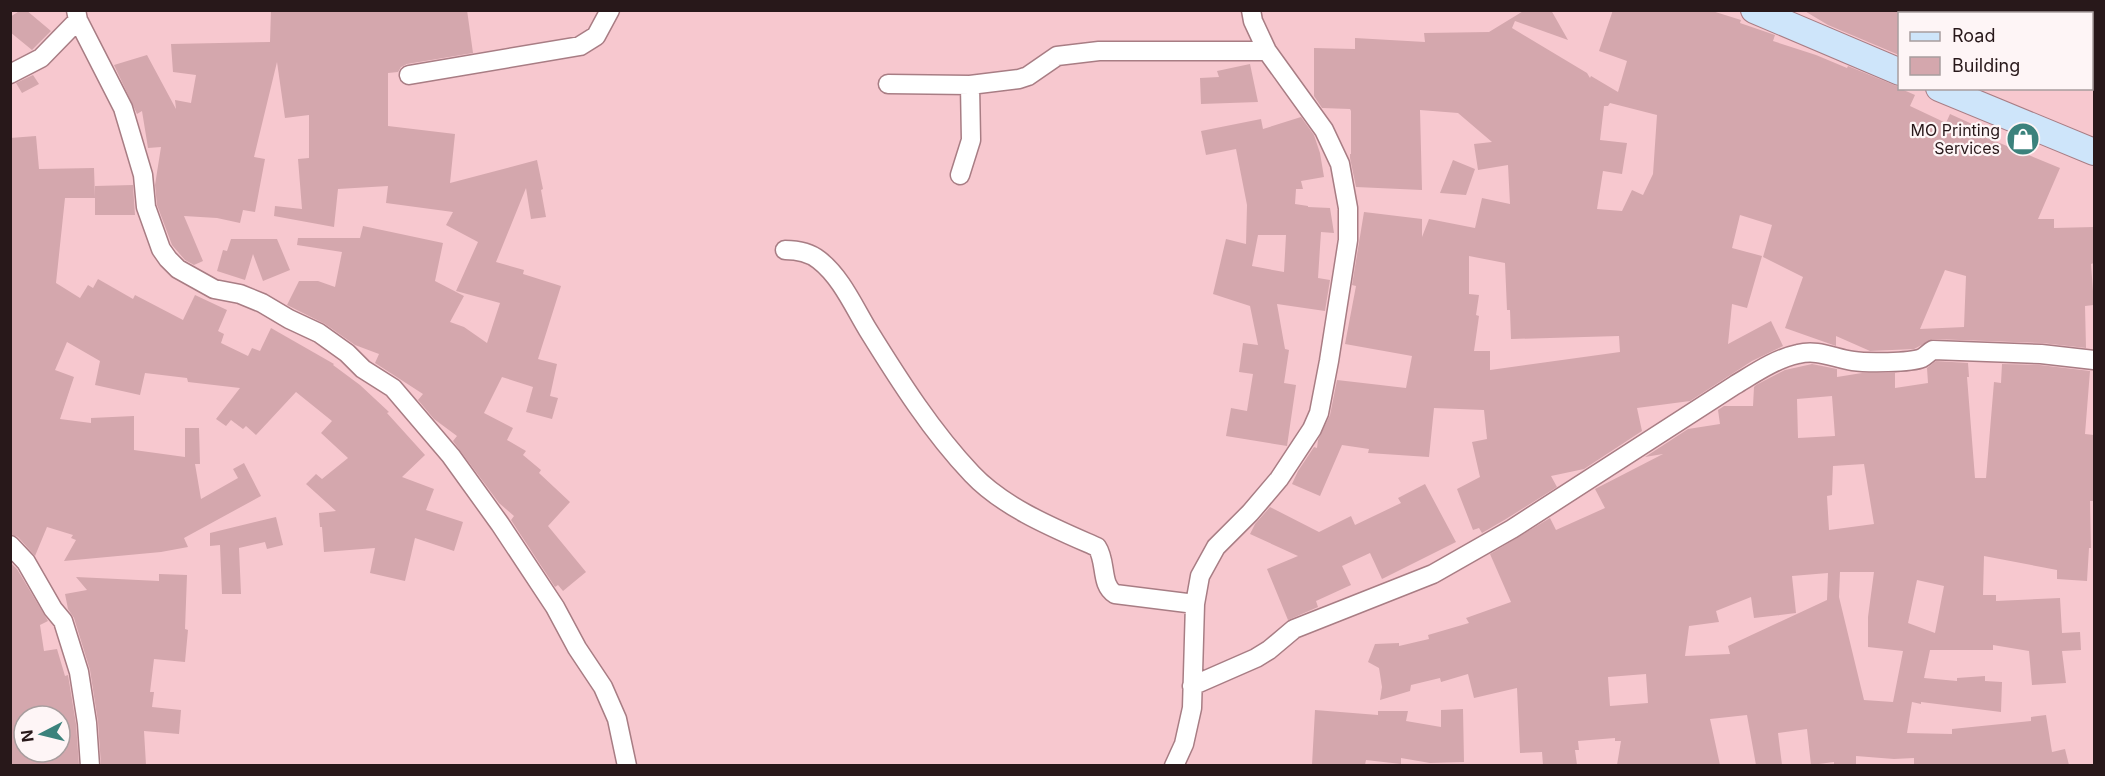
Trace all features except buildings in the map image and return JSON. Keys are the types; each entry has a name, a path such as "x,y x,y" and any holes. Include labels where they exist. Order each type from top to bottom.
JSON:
{"main road":[{"path":"1754,10 1898,72"},
{"path":"1944,90 2094,152"}],"street":[{"path":"409,75 580,46 596,36 610,10"},
{"path":"1174,765 1184,744 1192,708 1195,604 1200,576 1216,548 1279,479 1312,429 1319,413 1329,361 1348,240 1348,208 1340,164 1324,130 1267,51 1253,21 1251,10"},
{"path":"10,74 41,57 77,15 123,108 143,175 146,207 161,249 168,259 178,269 214,289 240,294 262,303 319,333 401,396 451,456 555,607 577,648 603,687 617,719 627,765"},
{"path":"888,84 970,85 1024,78 1050,59 1066,54 1099,51 1267,51"},
{"path":"960,175 970,140 970,85"},
{"path":"785,250 811,254 828,268 904,386 941,438 974,476 1012,506 1097,548 1102,555 1109,591 1115,594 1195,604"},
{"path":"1192,686 1256,658 1294,629 1433,574 1512,529 1771,363 1798,354 1821,352 1854,361 1908,361 1924,357 1933,350 2041,354 2094,360"},
{"path":"10,545 26,562 53,609 63,621 79,672 87,723 90,765"}],"place":[{"name":"MO Printing Services","path":"2023,139"}]}
